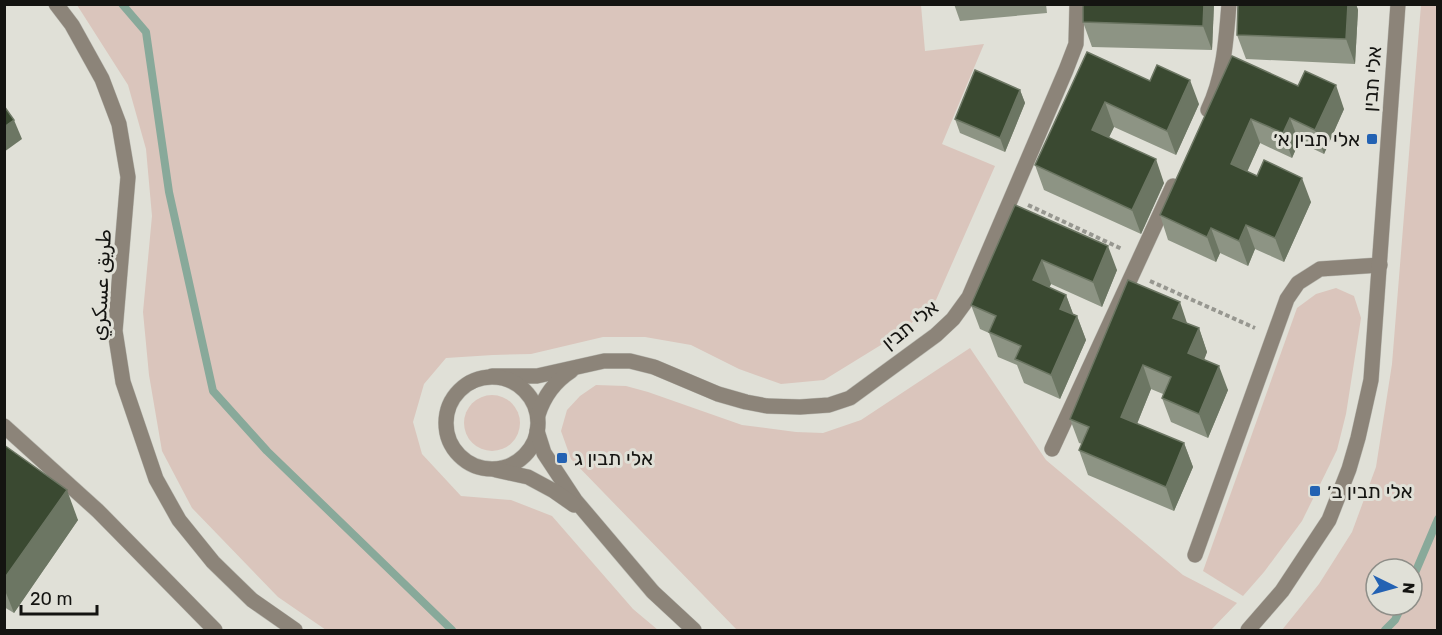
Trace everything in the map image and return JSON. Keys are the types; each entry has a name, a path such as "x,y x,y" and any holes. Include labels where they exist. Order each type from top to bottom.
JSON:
{"street":[{"name":"طريق عسكري","path":"56,4 72,25 102,79 119,124 128,177 115,331 123,382 156,479 179,520 213,562 252,600 295,630"},
{"name":"אלי תבין","path":"492,376 537,376 604,361 630,361 654,367 718,394 767,406 829,405 850,398 936,335 953,319 969,297 1076,44 1077,4"},
{"path":"1200,127 1221,74 1230,4"},
{"name":"אלי תבין","path":"1248,630 1282,591 1329,520 1349,469 1358,438 1371,380 1398,4"},
{"path":"1052,448 1180,171"},
{"path":"1195,555 1287,299 1298,283 1320,269 1380,265"},
{"name":"אלי תבין","path":"538,415 543,400 552,387 562,376 575,368"},
{"path":"492,470 508,467 521,459 532,447 537,432 538,415 532,400 522,387 508,379 492,376 477,378 465,385 454,395 447,408 445,423 447,437 454,451 464,461 478,468 528,477 554,491 586,514"},
{"path":"4,426 98,512 215,630"},
{"path":"537,432 544,453 586,514 653,592 694,630"}],"path":[{"path":"1011,197 1140,258"},
{"path":"1133,273 1274,336"}],"shaded area":[{"path":"77,5 921,5 925,51 984,44 942,144 995,166 936,300 902,332 824,380 781,384 739,369 691,345 645,337 603,337 531,354 446,358 424,384 413,422 422,454 461,496 511,500 552,516 633,609 658,630 326,630 278,597 192,508 162,451 149,375 143,312 152,216 146,149 128,85"},
{"path":"1421,5 1438,5 1437,630 1282,630 1319,584 1352,532 1376,467 1392,364"},
{"path":"1336,288 1354,296 1361,318 1346,414 1337,450 1302,521 1243,596 1203,571 1297,308 1316,294"},
{"path":"970,348 1046,460 1183,575 1237,603 1211,630 737,630 571,459 561,431 567,410 580,396 596,385 626,386 648,392 742,425 823,433 861,420"},
{"path":"492,395 503,397 512,403 518,412 520,423 518,434 512,443 503,449 492,451 481,449 472,443 466,434 464,423 466,412 472,403 481,397"}],"building":[{"path":"1083,4 1204,4 1203,26 1083,22"},
{"path":"1238,4 1348,4 1346,39 1237,35"},
{"path":"1087,52 1150,81 1157,65 1190,80 1167,131 1105,102 1092,130 1156,159 1132,210 1035,165"},
{"path":"1232,56 1298,86 1305,71 1336,85 1315,130 1290,118 1283,133 1251,119 1231,164 1257,176 1264,160 1302,178 1275,238 1246,225 1239,241 1211,228 1207,237 1160,215"},
{"path":"975,70 1020,90 1000,138 955,119"},
{"path":"4,106 14,120 4,127"},
{"path":"1015,205 1108,246 1093,282 1042,260 1033,280 1066,295 1060,309 1077,316 1051,375 1015,359 1021,346 989,332 996,316 971,305"},
{"path":"1128,280 1180,302 1173,318 1199,328 1188,353 1219,366 1199,414 1162,398 1171,377 1143,365 1121,417 1184,443 1166,487 1079,450 1089,427 1070,419"},
{"path":"4,445 67,490 4,579"}],"waterway":[{"path":"122,4 146,32 169,192 213,391 267,451 452,630"},
{"path":"1422,557 1438,519"},
{"path":"1385,630 1396,617"}],"place":[{"name":"אלי תבין א׳","path":"1372,139"},
{"name":"אלי תבין ג","path":"562,458"},
{"name":"אלי תבין ב׳","path":"1315,491"}]}
